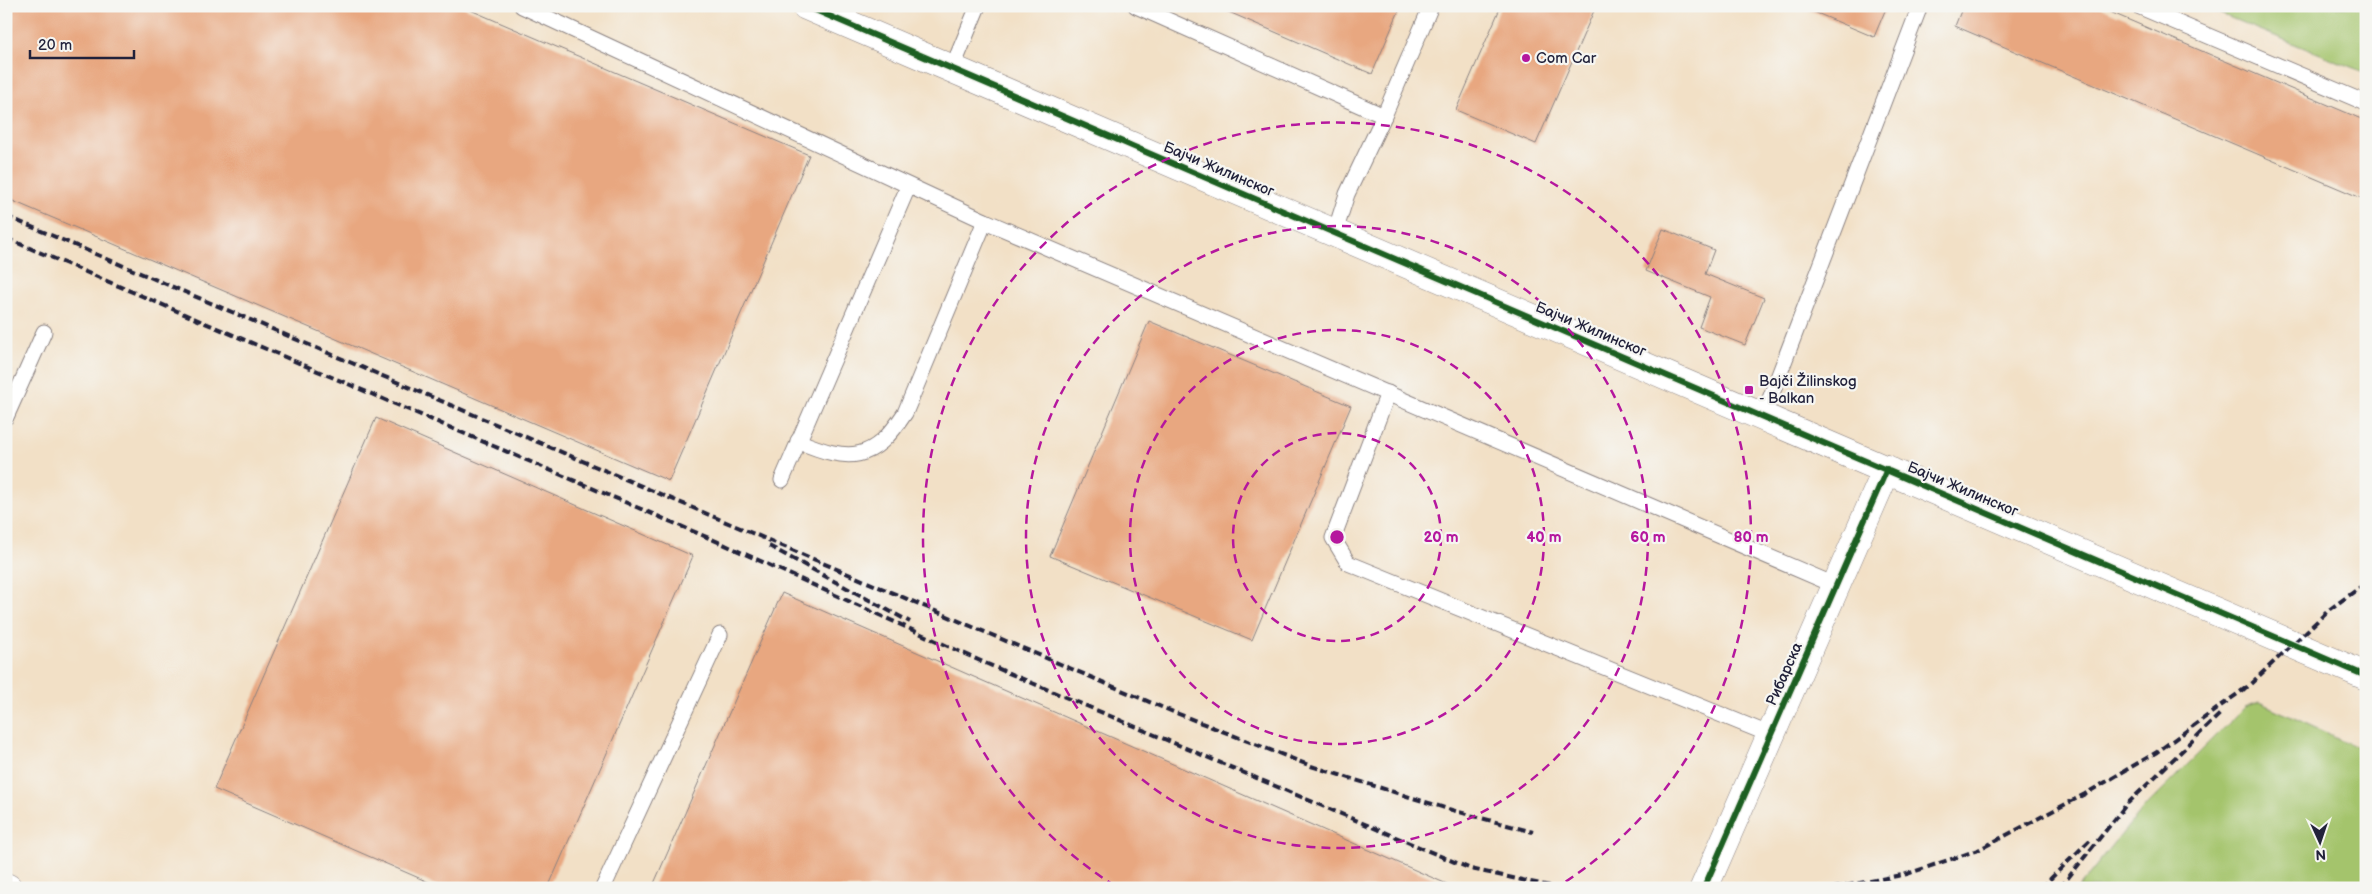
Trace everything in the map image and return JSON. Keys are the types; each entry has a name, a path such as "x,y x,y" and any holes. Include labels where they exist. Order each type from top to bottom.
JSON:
{"street":[{"name":"Бајчи Жилинског","path":"806,6 1888,469 2366,676"},
{"name":"Рибарска","path":"1704,888 1888,469"}],"lane":[{"path":"522,6 908,187 985,221 1837,586"},
{"path":"952,69 978,6"},
{"path":"1136,6 1384,116"},
{"path":"1335,232 1347,194 1384,116 1431,6"},
{"path":"1763,417 1920,6"},
{"path":"2138,6 2366,103"},
{"path":"782,480 908,187"},
{"path":"798,441 826,453 850,456 871,450 890,435 905,413 985,221"},
{"path":"6,417 44,332"},
{"path":"1388,393 1333,538 1348,563 1771,735"},
{"path":"603,888 720,635"}],"green space":[{"path":"2201,6 2366,6 2366,73"},
{"path":"2259,702 2366,751 2366,888 2078,888 2138,814 2245,707"}],"building":[{"path":"6,6 461,6 809,155 669,481 6,198"},
{"path":"1215,6 1401,6 1372,74"},
{"name":"Com Car","path":"1501,6 1596,6 1536,144 1456,110"},
{"path":"1800,6 1887,6 1874,37"},
{"path":"1963,6 2096,6 2366,121 2366,200 1955,26"},
{"path":"1663,229 1714,250 1705,274 1764,298 1745,345 1699,327 1710,297 1646,271"},
{"path":"1149,321 1351,406 1252,640 1050,556"},
{"path":"376,418 693,556 548,888 442,888 214,789"},
{"path":"782,593 1456,888 652,888"}],"railway":[{"path":"6,216 1166,709 1311,766 1448,809 1533,832"},
{"path":"6,238 723,544 985,663 1471,869 1559,888"},
{"path":"769,546 910,622"},
{"path":"2242,692 2330,609 2366,583"},
{"path":"1834,888 1907,874 1978,850 2085,794 2157,752 2247,687"},
{"path":"2060,888 2126,805 2221,713"},
{"path":"2041,888 2092,838"}],"cycle path":[{"path":"806,6 2366,676"},
{"path":"1704,888 1887,469"}],"place":[{"name":"Com Car","path":"1526,58"},
{"name":"Bajči Žilinskog - Balkan","path":"1749,390"}]}
